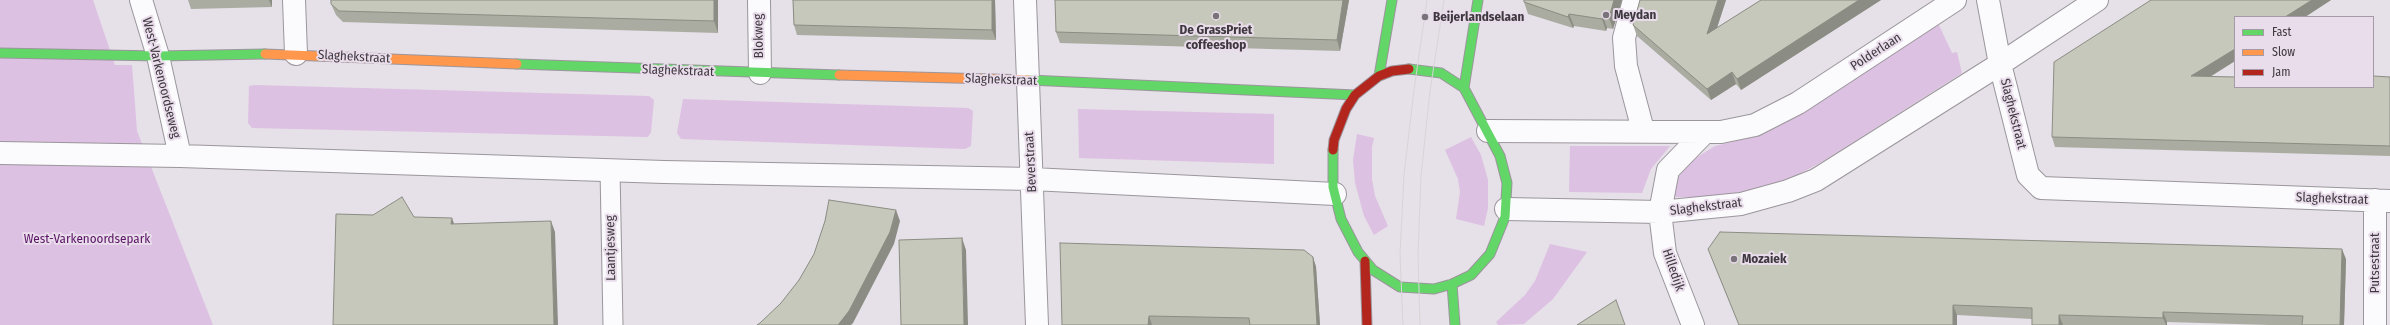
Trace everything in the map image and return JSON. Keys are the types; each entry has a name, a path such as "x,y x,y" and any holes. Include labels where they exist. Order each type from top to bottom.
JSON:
{"street":[{"name":"West-Varkenoordseweg","path":"141,0 158,56 180,156"},
{"path":"294,0 296,54"},
{"name":"Blokweg","path":"759,0 760,73"},
{"name":"Beverstraat","path":"1025,0 1037,325"},
{"path":"1379,76 1392,0"},
{"path":"1464,88 1478,0"},
{"path":"1634,0 1624,38 1626,66 1643,130"},
{"name":"Polderlaan","path":"1705,132 1721,132 1755,125 1798,103 1955,0"},
{"path":"1988,0 2000,64 2097,0"},
{"name":"Slaghekstraat","path":"0,53 158,56 296,54 760,73 1027,80 1355,95"},
{"name":"Slaghekstraat","path":"1506,209 1660,212 1741,204 1788,191 1816,180 2000,64 2028,174 2041,188 2382,201"},
{"path":"1402,69 1433,71 1450,76 1464,88 1488,130 1505,171 1506,209 1500,234 1490,254 1471,275 1452,284 1434,289 1400,287 1385,279 1365,261 1341,219 1332,172 1334,140 1346,109 1355,95 1379,76 1402,69"},
{"path":"1488,130 1643,130 1705,132"},
{"name":"Slaghekstraat","path":"1660,212 1668,170 1705,132"},
{"path":"0,153 180,156 610,170 1032,179 1335,194"},
{"name":"Putsestraat","path":"2375,325 2382,201"},
{"name":"Hilledijk","path":"1660,212 1664,253 1693,325"},
{"path":"1365,261 1367,325"},
{"path":"1452,284 1455,325"}],"lane":[{"name":"Laantjesweg","path":"610,170 613,325"}],"green space":[{"name":"West-Varkenoordsepark","path":"0,0 93,0 115,65 132,65 137,131 213,325 0,325"},
{"path":"1938,23 1952,53 1957,52 1962,73 1825,160 1794,177 1744,192 1709,197 1669,197 1677,179 1687,165 1699,156 1715,146 1757,136 1777,127"},
{"path":"249,86 649,96 654,100 651,132 648,137 252,128 248,123"},
{"path":"683,99 968,108 973,111 971,146 965,149 681,139 677,133"},
{"path":"1078,109 1274,114 1274,164 1079,158"},
{"path":"1357,134 1374,138 1372,147 1372,179 1375,196 1388,226 1374,235 1364,216 1355,183 1353,160"},
{"path":"1471,137 1481,155 1488,180 1488,208 1484,226 1456,219 1460,192 1458,179 1445,150"},
{"path":"1570,146 1670,146 1651,169 1642,193 1569,192"},
{"path":"1550,244 1587,252 1553,299 1524,324 1498,325 1496,322 1525,295 1535,281"}],"building":[{"path":"331,0 714,0 714,21 339,11 331,4"},
{"path":"793,0 992,0 992,30 794,25"},
{"path":"1055,0 1343,0 1337,40 1056,32"},
{"path":"1524,0 1614,0 1609,18 1603,16 1602,19 1569,14 1568,17 1524,2"},
{"path":"1640,0 1718,0 1707,34 1761,0 1859,0 1737,79 1732,72 1707,89 1633,25"},
{"path":"2151,0 2312,0 2287,16 2234,16 2234,50 2191,76 2234,77 2234,88 2374,88 2374,76 2390,77 2390,146 2052,137 2054,62"},
{"path":"402,197 414,217 452,218 451,224 551,221 554,325 333,325 336,214 373,215"},
{"path":"829,200 896,210 890,232 849,311 838,325 757,325 781,303 799,280 814,254 825,221"},
{"path":"1720,232 2342,249 2340,325 2302,325 2303,316 2163,312 2163,318 2059,315 2059,325 2032,325 2032,308 1953,305 1953,325 1739,325 1708,249"},
{"path":"962,238 964,325 901,325 899,240"},
{"path":"1060,243 1304,250 1313,257 1317,325 1250,325 1249,318 1149,316 1148,325 1062,325"},
{"path":"1616,300 1625,325 1577,325"}],"tram line":[{"path":"1403,325 1400,254 1404,175 1427,0"},
{"path":"1420,325 1418,254 1421,176 1430,91 1444,0"}],"traffic: fast":[{"path":"1379,76 1392,0"},
{"path":"1464,88 1478,0"},
{"path":"0,53 158,56 265,54"},
{"path":"517,64 839,75"},
{"path":"1333,150 1333,187 1341,219 1358,252 1373,270 1400,287 1434,289 1452,284 1471,275 1490,254 1505,217 1507,183 1500,156 1464,88 1441,73 1409,69"},
{"path":"1029,80 1355,95"},
{"path":"1452,284 1455,325"}],"traffic: slow":[{"path":"265,54 517,64"},
{"path":"839,75 1029,80"}],"traffic: jam":[{"path":"1333,150 1334,140 1346,109 1355,95 1379,76 1392,71 1409,69"},
{"path":"1365,261 1367,325"}],"place":[{"name":"Meydan","path":"1606,15"},
{"name":"De GrassPriet coffeeshop","path":"1216,16"},
{"name":"Beijerlandselaan","path":"1425,17"},
{"name":"Mozaiek","path":"1734,259"}]}
